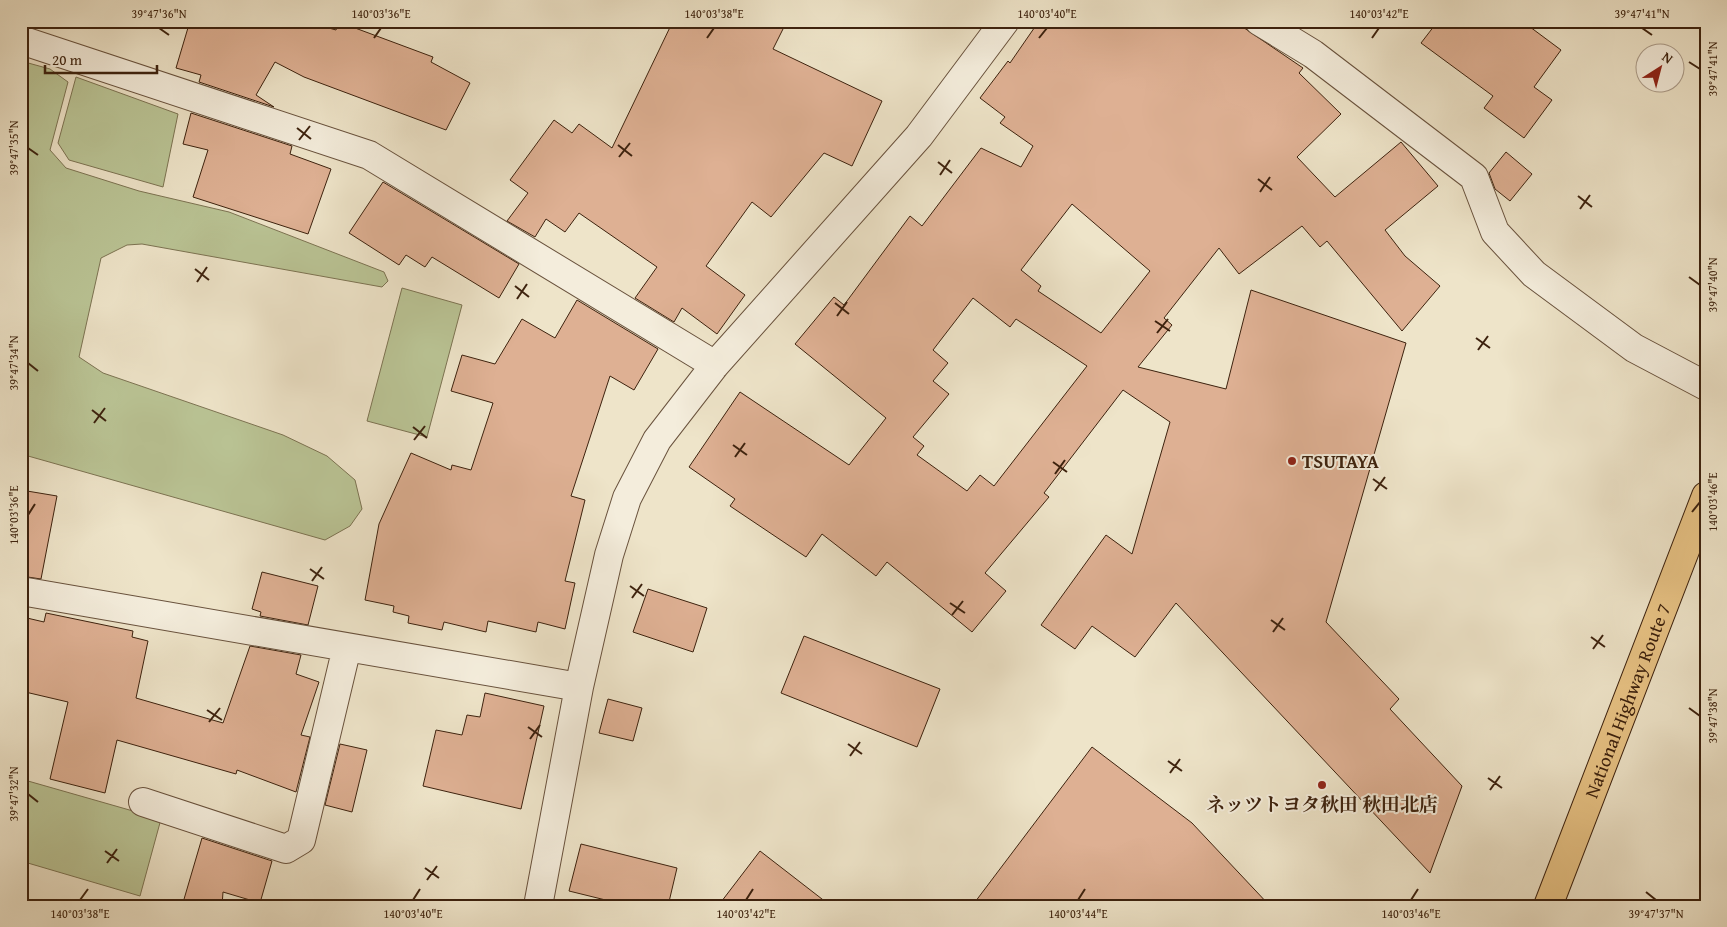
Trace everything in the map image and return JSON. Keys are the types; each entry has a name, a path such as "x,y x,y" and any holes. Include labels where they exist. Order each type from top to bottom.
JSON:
{"highway":[{"name":"National Highway Route 7","path":"1548,906 1706,496"}],"street":[{"path":"538,906 579,687 609,555 627,498 657,440 715,365 919,136 1005,21"},
{"path":"1259,21 1313,54 1474,177 1494,232 1534,274 1634,348 1706,386"},
{"path":"21,40 369,155 715,365"},
{"path":"21,591 579,687"},
{"path":"143,802 286,849 301,840 348,647"}],"green space":[{"path":"21,61 50,69 68,82 50,150 66,168 139,191 229,212 384,272 388,281 382,287 142,244 127,245 101,258 79,357 103,373 283,435 327,456 355,480 362,509 350,526 325,540 21,454"},
{"path":"76,77 178,114 163,187 69,160 58,143"},
{"path":"402,288 462,305 427,437 367,421"},
{"path":"21,779 161,819 140,896 21,861"}],"building":[{"path":"190,21 304,21 336,30 339,22 433,57 431,62 470,83 446,130 304,77 275,62 256,95 274,107 199,82 201,75 176,68"},
{"path":"673,21 787,21 773,49 882,101 852,166 824,153 771,217 752,202 706,266 745,295 717,334 682,308 674,322 635,298 657,267 579,213 565,232 546,219 535,237 507,221 528,193 510,180 554,120 572,133 579,124 612,148"},
{"path":"1039,21 1234,21 1303,68 1299,73 1341,114 1297,157 1335,197 1401,142 1438,186 1385,230 1405,256 1440,286 1402,331 1327,241 1320,247 1302,226 1239,274 1219,248 1164,318 1172,325 1138,367 1226,389 1251,290 1406,343 1326,622 1399,699 1390,709 1462,786 1430,873 1176,603 1135,657 1092,626 1075,649 1041,625 1106,535 1132,554 1170,422 1123,390 1044,493 1049,497 985,573 1006,591 972,632 887,562 876,576 822,534 806,557 730,506 735,499 689,467 740,392 849,465 886,418 795,344 834,297 844,305 910,216 922,226 981,148 1021,167 1033,146 1000,123 1005,117 980,98 1008,61 1010,63","holes":["1072,204 1150,271 1101,333 1038,291 1041,286 1021,270","973,298 1010,327 1016,319 1087,366 994,486 980,475 967,491 917,455 924,446 913,437 949,394 933,381 948,363 933,350"]},
{"path":"1438,21 1522,21 1561,50 1534,87 1552,100 1524,138 1484,108 1493,96 1421,43"},
{"path":"191,113 292,146 290,154 331,169 308,234 193,197 208,150 183,144"},
{"path":"1506,152 1532,174 1510,201 1495,189 1489,173"},
{"path":"383,182 519,264 499,298 432,257 425,267 406,255 399,265 349,233"},
{"path":"577,300 658,349 634,390 610,376 571,496 585,500 565,581 575,583 565,629 538,622 536,632 488,621 486,632 444,622 442,630 408,623 409,616 393,612 394,606 365,600 379,524 411,453 451,470 452,465 471,470 493,403 451,391 462,355 495,364 522,319 555,338"},
{"path":"21,490 57,496 41,579 21,576"},
{"path":"262,572 318,586 308,625 260,616 261,612 252,609"},
{"path":"648,589 707,608 693,652 633,632"},
{"path":"46,613 133,631 132,637 148,641 136,698 223,723 250,646 301,655 296,674 319,682 301,735 310,737 296,792 237,770 236,774 117,740 105,793 50,779 68,702 21,691 21,642 27,618 44,622"},
{"path":"804,636 940,689 917,747 781,693"},
{"path":"485,693 544,706 521,809 423,786 436,730 462,735 467,715 480,717"},
{"path":"608,699 642,708 633,741 599,733"},
{"path":"340,744 367,750 352,812 325,805"},
{"path":"1092,747 1192,823 1270,906 972,906"},
{"path":"202,838 272,861 260,903 223,892 222,906 182,906"},
{"path":"581,844 677,868 668,906 630,906 569,891"},
{"path":"760,851 831,906 718,906"}],"place":[{"name":"TSUTAYA","path":"1292,461"},
{"name":"ネッツトヨタ秋田 秋田北店","path":"1322,785"}]}
